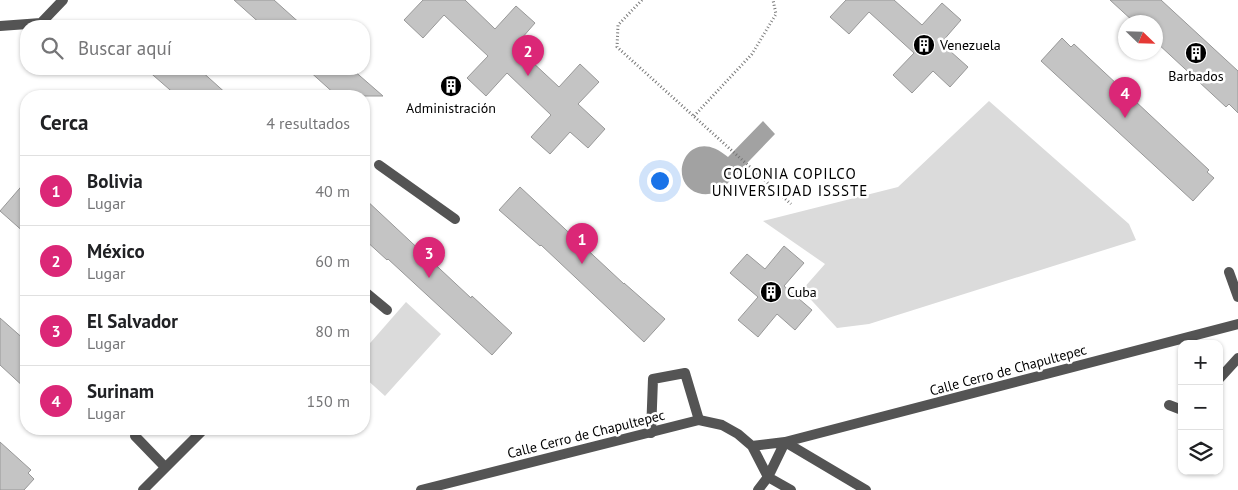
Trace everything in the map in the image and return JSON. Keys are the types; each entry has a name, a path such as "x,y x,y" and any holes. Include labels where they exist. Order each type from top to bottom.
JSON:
{"street":[{"path":"45,20 63,0"},
{"path":"0,26 20,25"},
{"path":"379,165 455,219"},
{"path":"1229,272 1238,296"},
{"path":"370,296 387,310"},
{"name":"Calle Cerro de Chapultepec","path":"421,490 699,420 722,425 732,430 752,446 785,442 1238,324"},
{"path":"1223,375 1238,358"},
{"path":"651,432 653,379 685,373 699,420"},
{"path":"1169,404 1178,408"},
{"path":"143,490 198,435"},
{"path":"135,436 165,467"},
{"path":"758,490 768,477 785,442 866,490"},
{"path":"752,446 768,477 791,490"}],"path":[{"path":"642,0 618,25 617,47 791,204"},
{"path":"694,116 752,54 776,14 773,0"}],"shaded area":[{"path":"989,101 1129,224 1136,240 869,324 837,328 802,290 825,264 763,221 898,187"},
{"path":"763,121 775,134 724,187 715,192 705,194 698,193 688,187 683,178 682,168 685,158 692,150 702,146 714,148 728,157"},
{"path":"406,302 441,334 385,396 370,382 370,343"}],"building":[{"path":"234,0 274,0 296,20 256,20"},
{"path":"423,0 465,0 495,29 516,6 535,23 515,46 559,87 580,64 599,82 578,104 605,129 588,148 570,132 550,154 531,137 551,115 507,73 486,96 467,78 488,56 444,15 423,38 404,20"},
{"name":"Venezuela","path":"846,0 894,0 922,25 942,3 961,20 941,43 968,67 950,87 933,71 912,93 893,75 914,53 869,12 849,34 830,17"},
{"name":"Barbados","path":"1110,0 1161,0 1238,71 1238,113 1229,104 1226,107 1163,48 1163,15 1126,15"},
{"path":"1062,38 1071,47 1074,44 1209,170 1207,172 1214,178 1193,201 1041,61"},
{"path":"153,75 206,75 222,90 170,90"},
{"path":"314,75 359,75 383,96 370,96 370,90 330,90"},
{"path":"520,187 624,284 665,319 644,342 541,245 499,210"},
{"path":"20,188 20,229 0,211"},
{"path":"370,204 471,298 472,296 512,333 492,355 370,244"},
{"name":"Cuba","path":"784,246 804,263 784,286 812,310 795,330 777,314 758,337 738,320 758,297 730,273 747,254 765,269"},
{"path":"0,318 20,336 20,383 0,365"},
{"path":"0,442 31,470 28,473 34,479 24,490 0,490"}],"place":[{"name":"Venezuela","path":"924,45"},
{"name":"Barbados","path":"1196,53"},
{"name":"México","path":"528,76"},
{"name":"Administración","path":"451,86"},
{"name":"Surinam","path":"1125,118"},
{"name":"Bolivia","path":"582,264"},
{"name":"El Salvador","path":"429,278"},
{"name":"Cuba","path":"771,292"}],"district":[{"name":"COLONIA COPILCO UNIVERSIDAD ISSSTE","path":"790,182"}]}
